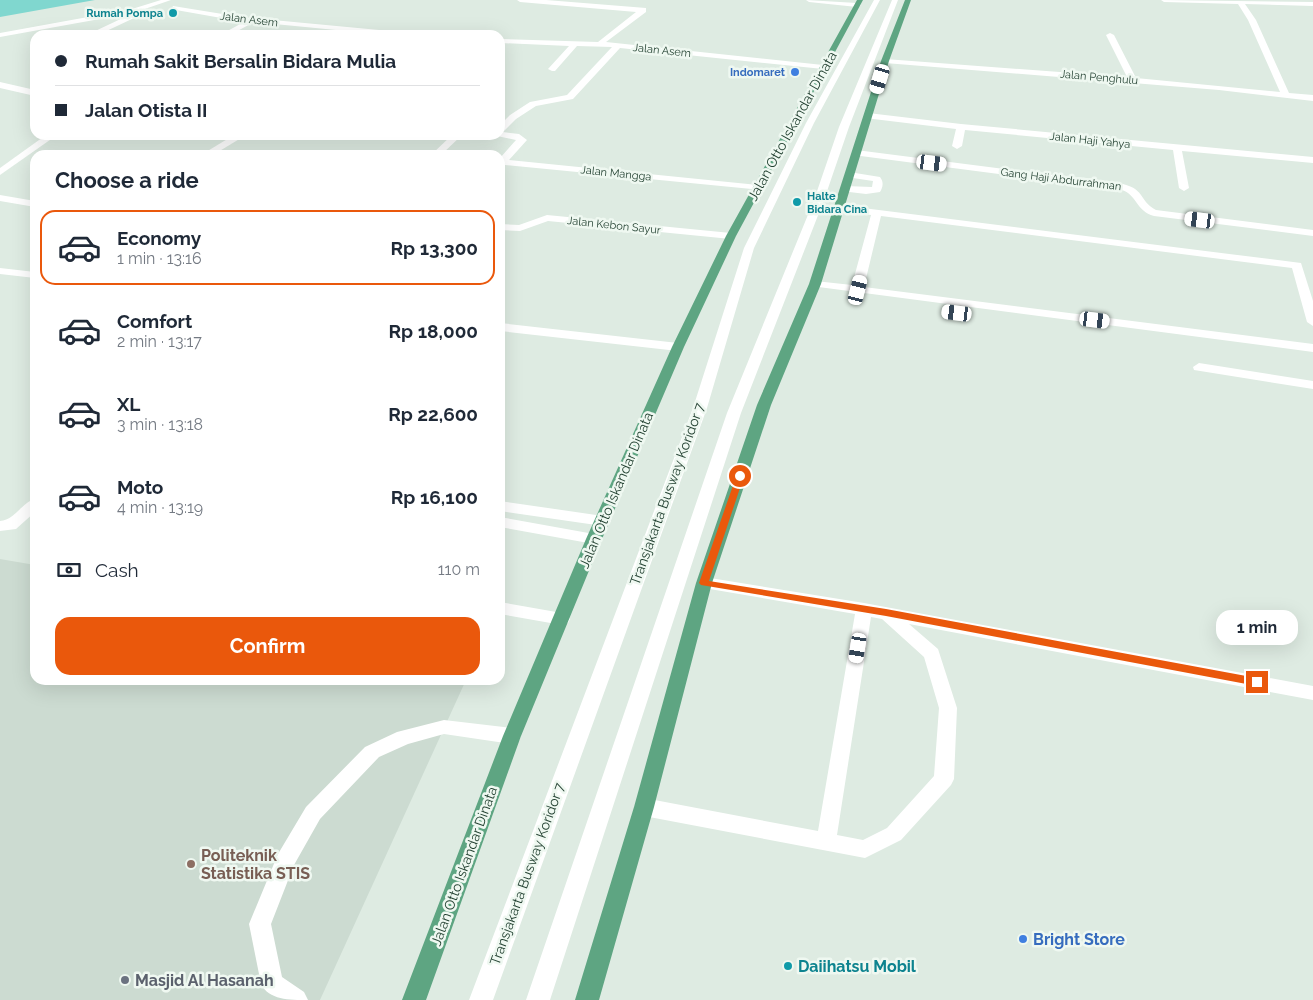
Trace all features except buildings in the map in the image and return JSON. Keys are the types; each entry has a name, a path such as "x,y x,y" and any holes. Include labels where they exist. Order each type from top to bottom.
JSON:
{"main road":[{"path":"587,1000 644,808 704,583 764,405 813,289 885,61 908,0"},
{"name":"Jalan Otto Iskandar Dinata","path":"414,1000 512,736 602,520 678,347 731,236 859,3"}],"street":[{"path":"0,35 133,11 168,0"},
{"path":"520,0 644,10 609,35 599,45"},
{"path":"809,0 859,3"},
{"name":"Transjakarta Busway Koridor 7","path":"481,1000 700,408 749,248 810,123 877,0"},
{"path":"538,1000 734,413 768,324 799,252 844,126 895,0"},
{"path":"1164,0 1313,4"},
{"path":"1240,2 1252,20 1286,95"},
{"name":"Jalan Asem","path":"176,8 254,20 359,30"},
{"path":"102,30 136,15 133,11"},
{"path":"234,30 254,20"},
{"path":"1110,35 1132,79"},
{"name":"Jalan Asem","path":"505,41 618,45 823,67"},
{"path":"552,69 575,44"},
{"path":"505,125 513,117 533,104 570,97 618,45"},
{"name":"Jalan Penghulu","path":"885,61 1249,89 1313,98"},
{"path":"0,85 30,92"},
{"name":"Jalan Haji Yahya","path":"868,116 961,127 1313,160"},
{"path":"957,146 961,127"},
{"name":"Jalan Mangga","path":"505,135 516,136 522,140 505,158"},
{"path":"31,150 45,140"},
{"path":"215,150 233,140"},
{"path":"441,150 452,140"},
{"path":"1176,148 1184,188"},
{"path":"0,172 30,151"},
{"name":"Gang Haji Abdurrahman","path":"856,153 1123,187 1137,193 1144,208 1154,213 1313,233"},
{"name":"Jalan Mangga","path":"505,160 758,188"},
{"path":"845,189 866,192 876,190 877,179 849,175"},
{"path":"0,198 30,203"},
{"path":"839,208 1297,265 1313,322"},
{"path":"858,290 877,212"},
{"name":"Jalan Kebon Sayur","path":"505,226 520,228 547,218 731,236"},
{"path":"0,272 30,275"},
{"path":"813,289 858,290 1313,348"},
{"path":"813,289 1012,320"},
{"path":"505,328 678,347"},
{"path":"1199,367 1313,385"},
{"path":"505,507 602,520"},
{"path":"0,526 11,526 30,509"},
{"path":"505,523 594,539"},
{"path":"704,583 886,612 1313,693"},
{"path":"505,609 562,619"},
{"path":"826,842 864,609"},
{"path":"644,808 865,849 894,834 944,779 948,708 932,654 886,612"},
{"path":"296,1000 272,984 260,924 285,861 313,813 372,752 404,737 444,727 512,736"}],"shaded area":[{"name":"Politeknik Statistika STIS","path":"0,559 30,564 30,685 464,685 320,1000 0,1000"}],"water":[{"path":"0,0 95,0 0,17"}],"place":[{"name":"Rumah Pompa","path":"173,13"},
{"name":"Indomaret","path":"795,72"},
{"name":"Halte Bidara Cina","path":"797,202"},
{"name":"Politeknik Statistika STIS","path":"191,864"},
{"name":"Bright Store","path":"1023,939"},
{"name":"Daiihatsu Mobil","path":"788,966"},
{"name":"Masjid Al Hasanah","path":"125,980"}],"route":[{"path":"740,476 704,583 886,612 1257,682"}]}
